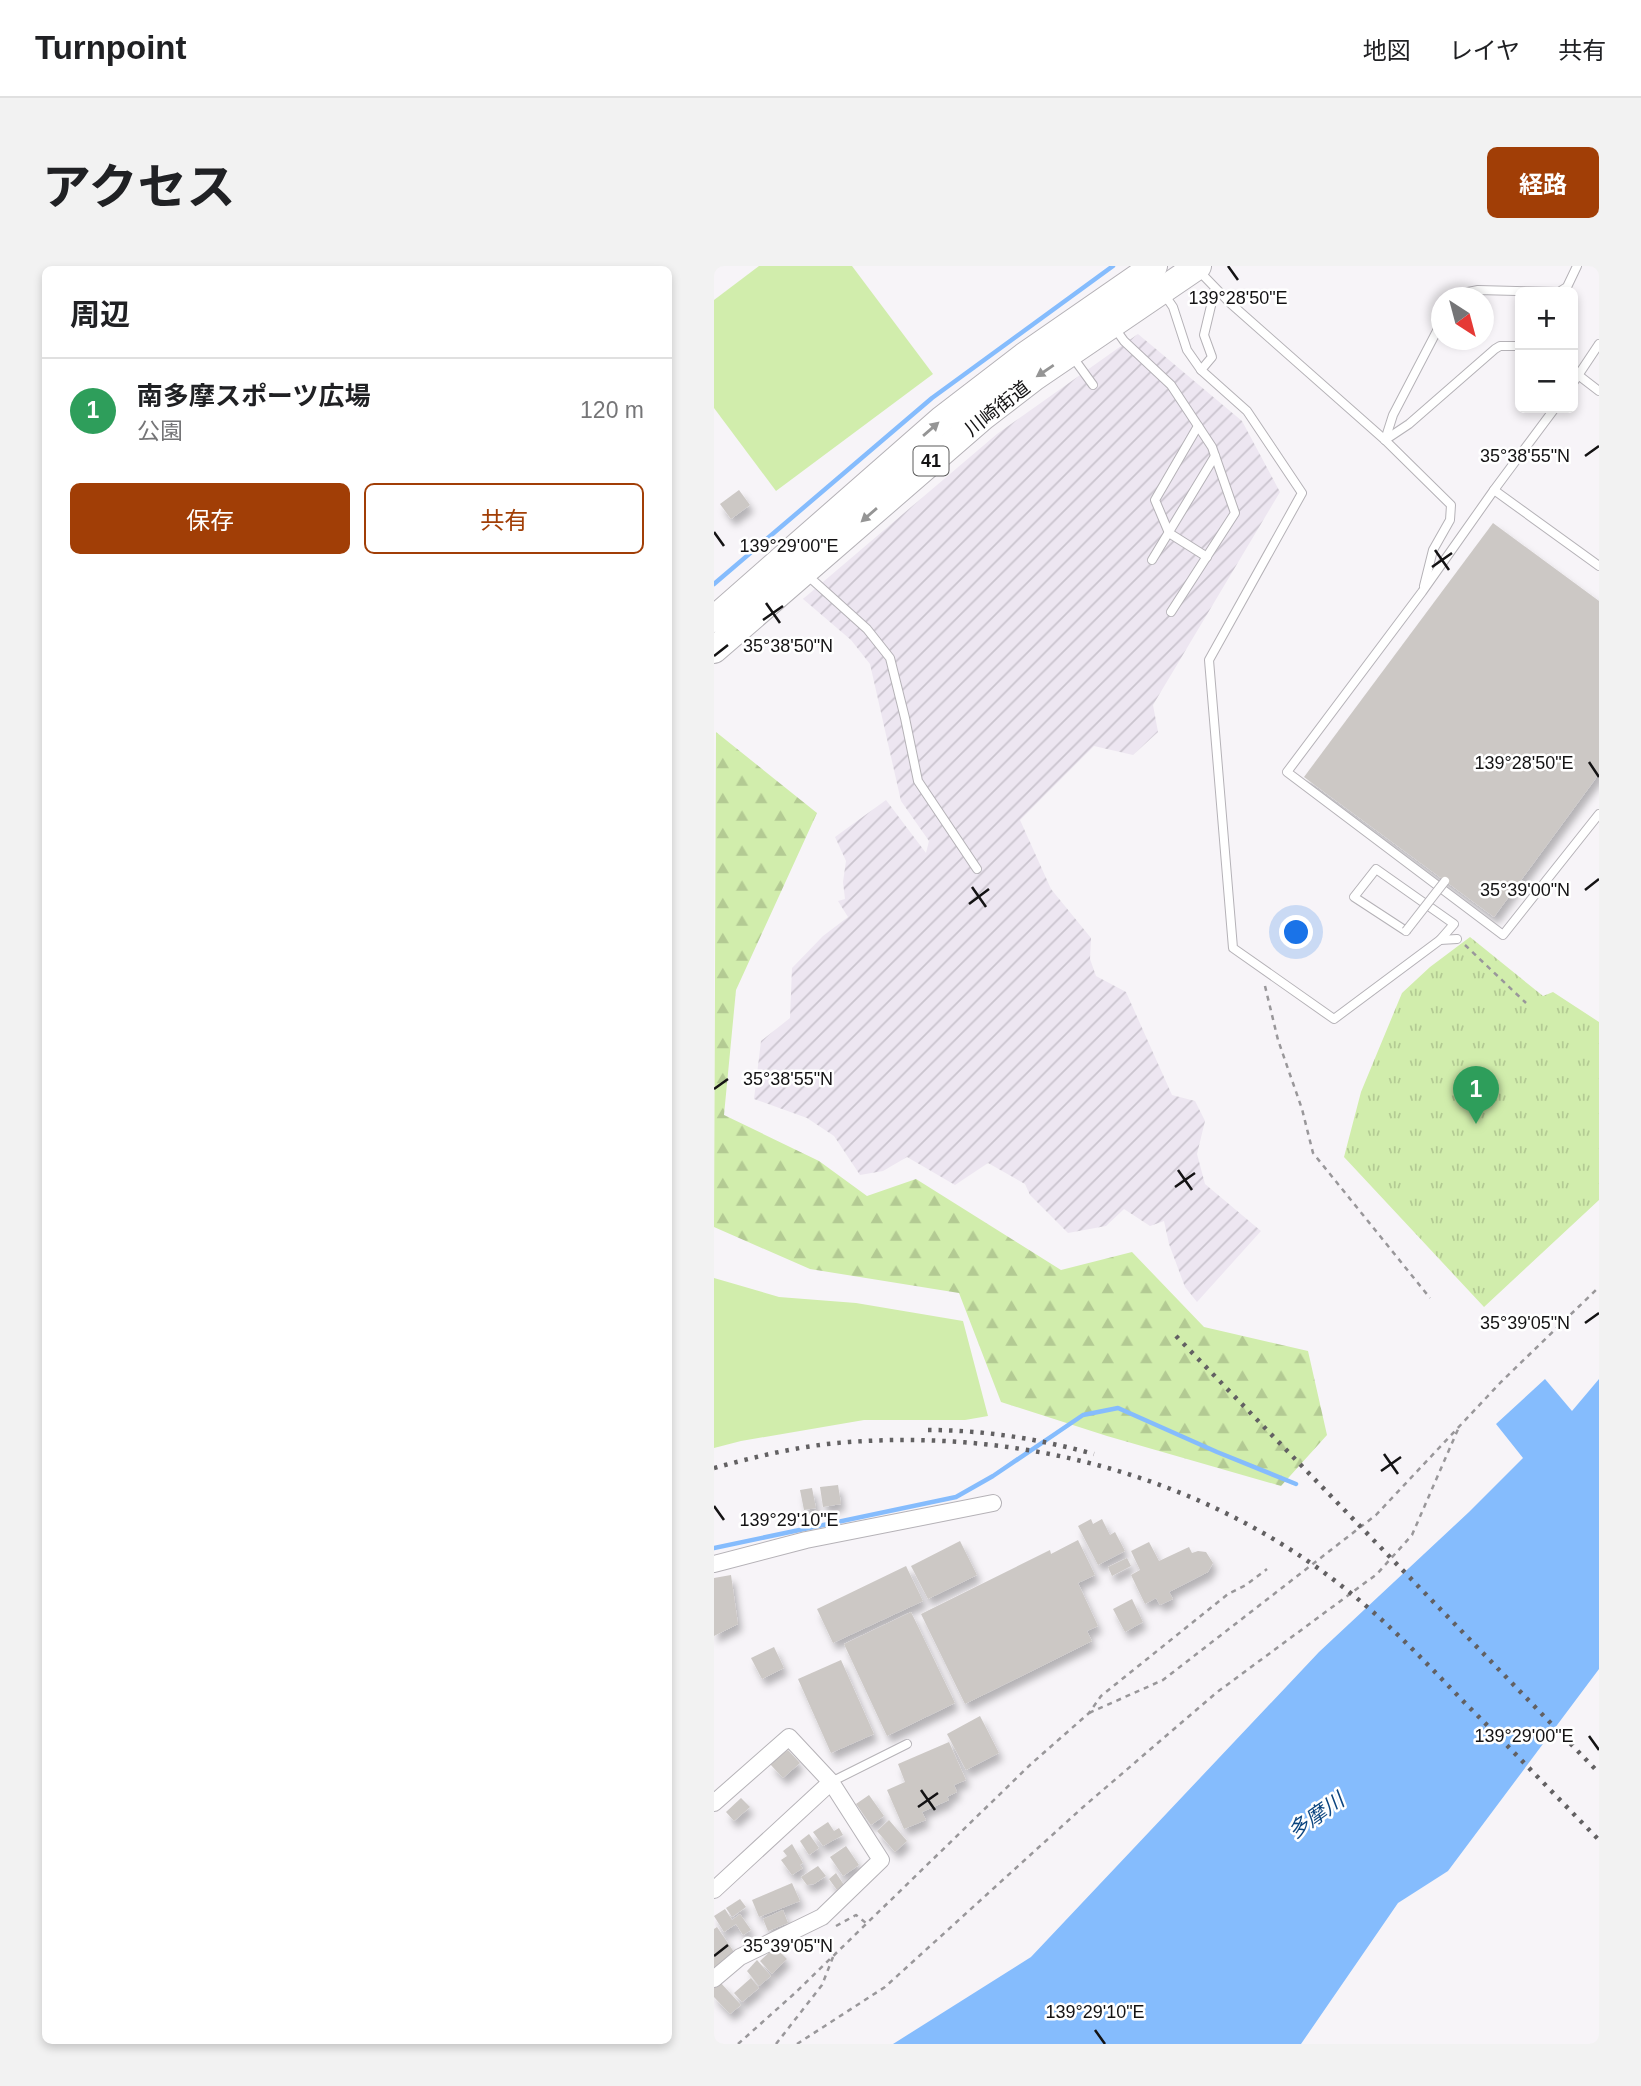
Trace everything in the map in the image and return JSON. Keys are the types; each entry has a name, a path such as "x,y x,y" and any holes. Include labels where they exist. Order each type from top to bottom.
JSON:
{"main road":[{"name":"川崎街道","path":"714,650 795,563 942,419 996,376 1063,343 1158,278 1196,266"},
{"name":"川崎街道","path":"714,619 795,563"}],"street":[{"path":"714,1564 806,1540 993,1503"},
{"path":"714,1802 789,1737 831,1782 881,1860 822,1917 740,1957 714,1979"},
{"path":"714,1890 831,1782"}],"lane":[{"path":"1196,266 1214,289 1385,440 1451,505 1450,520 1433,550 1422,592"},
{"path":"1494,290 1559,292 1567,287 1577,266"},
{"path":"1158,278 1172,307 1187,350 1201,370 1247,411 1301,493 1209,660 1233,948 1334,1019 1440,940 1454,924 1376,869 1354,897 1406,931 1445,881"},
{"path":"1201,370 1212,357 1204,335 1214,289"},
{"path":"1105,314 1124,341 1171,385 1198,426 1216,456 1236,513 1171,611"},
{"path":"1063,343 1093,385"},
{"path":"1385,440 1394,415 1431,343"},
{"path":"1578,373 1599,344"},
{"path":"1385,440 1409,424 1495,349 1500,346 1515,346"},
{"path":"1578,379 1599,391"},
{"path":"1551,413 1287,772 1503,935 1599,814"},
{"path":"1198,426 1155,500 1169,533 1207,557"},
{"path":"1152,560 1216,456"},
{"path":"1494,490 1599,566"},
{"path":"795,563 867,629 890,658 918,781 977,869"},
{"path":"1440,940 1457,939"},
{"path":"831,1782 907,1744"}],"path":[{"path":"1457,939 1525,1003"},
{"path":"1260,968 1278,1040 1302,1109 1313,1153 1430,1298"},
{"path":"1089,1713 1163,1680 1251,1610 1331,1552 1388,1505 1501,1382 1599,1287"},
{"path":"797,2044 885,1987 1082,1808 1216,1693 1377,1574 1412,1535 1459,1427"},
{"path":"738,2044 1031,1764 1089,1713 1101,1696 1219,1601 1266,1569"},
{"path":"776,2044 822,1985 834,1954"}],"shaded area":[{"path":"1138,334 1242,421 1280,492 1153,705 1158,732 1133,755 1094,746 1020,820 1051,889 1091,938 1090,959 1096,976 1126,992 1172,1095 1195,1101 1205,1121 1197,1154 1205,1184 1261,1231 1197,1302 1185,1287 1169,1244 1164,1221 1150,1226 1124,1209 1106,1226 1068,1233 1030,1195 1025,1184 988,1163 955,1185 907,1157 883,1171 860,1175 834,1136 807,1118 754,1099 761,1041 790,1018 792,968 823,936 848,917 838,901 845,899 843,882 846,861 835,837 886,800 926,853 929,841 901,801 870,664 851,640 803,599 997,434"}],"green space":[{"path":"759,266 852,266 933,374 776,491 714,408 714,300"},
{"path":"716,732 817,813 736,990 724,1115 819,1161 867,1196 916,1179 1061,1270 1132,1252 1204,1327 1308,1351 1327,1435 1281,1486 1107,1436 1001,1402 959,1293 810,1269 714,1227"},
{"path":"1470,937 1543,996 1553,992 1599,1022 1599,1200 1484,1307 1344,1157 1361,1092 1402,993 1430,967"},
{"path":"714,1278 779,1297 856,1303 963,1321 988,1416 965,1420 864,1420 714,1448"}],"water":[{"name":"多摩川","path":"1545,1379 1572,1411 1599,1379 1599,1669 1448,1871 1398,1903 1301,2044 893,2044 1031,1957 1319,1652 1523,1458 1496,1424"}],"building":[{"path":"739,490 750,505 731,519 720,504"},
{"path":"1493,523 1599,601 1599,774 1494,917 1304,777"},
{"path":"838,1485 841,1504 823,1507 820,1487"},
{"path":"812,1488 816,1508 804,1510 800,1490"},
{"path":"1091,1519 1093,1524 1102,1519 1110,1535 1115,1532 1125,1551 1098,1565 1078,1526"},
{"path":"1078,1540 1095,1575 1078,1583 1098,1626 1087,1631 1092,1641 965,1704 921,1614 1050,1550 1051,1554"},
{"path":"960,1541 977,1575 928,1599 911,1566"},
{"path":"1149,1542 1159,1561 1189,1547 1192,1553 1206,1552 1213,1563 1208,1572 1169,1592 1173,1599 1160,1605 1156,1598 1145,1604 1131,1575 1140,1570 1131,1551"},
{"path":"1127,1558 1131,1566 1112,1576 1108,1567"},
{"path":"906,1566 923,1601 833,1643 817,1609"},
{"path":"731,1575 738,1624 714,1636 714,1578"},
{"path":"1132,1599 1143,1622 1125,1632 1113,1609"},
{"path":"911,1612 955,1703 887,1736 844,1644"},
{"path":"774,1647 784,1668 762,1679 751,1658"},
{"path":"841,1660 874,1734 831,1753 798,1679"},
{"path":"980,1716 999,1753 966,1770 947,1734"},
{"path":"949,1742 966,1780 954,1785 957,1792 947,1797 949,1800 922,1812 926,1820 904,1829 887,1790 905,1782 898,1764"},
{"path":"788,1750 800,1763 783,1778 770,1764"},
{"path":"869,1795 884,1816 871,1825 856,1804"},
{"path":"741,1798 750,1807 734,1821 726,1812"},
{"path":"889,1820 907,1841 895,1852 877,1831"},
{"path":"828,1822 834,1831 839,1828 843,1835 823,1846 813,1832"},
{"path":"809,1834 819,1848 809,1855 800,1841"},
{"path":"792,1844 803,1868 792,1875 781,1860 787,1856 783,1851"},
{"path":"846,1846 859,1865 843,1876 830,1857"},
{"path":"818,1866 826,1876 807,1885 801,1877"},
{"path":"836,1873 844,1885 837,1890 829,1879"},
{"path":"792,1883 800,1901 759,1917 752,1900"},
{"path":"740,1899 746,1907 732,1917 726,1908"},
{"path":"725,1909 732,1920 740,1914 751,1930 743,1935 736,1924 724,1932 714,1916"},
{"path":"783,1910 788,1923 768,1931 763,1919"},
{"path":"717,1927 734,1952 714,1973 714,1929"},
{"path":"775,1947 787,1959 772,1974 760,1961"},
{"path":"757,1960 771,1976 759,1986 747,1971"},
{"path":"751,1978 759,1988 742,2002 734,1993"},
{"path":"720,1982 741,2005 730,2014 714,1997 714,1988"}],"waterway":[{"path":"714,584 932,398 1113,266"},
{"path":"714,1548 956,1497 993,1476 1083,1415 1118,1408 1296,1484"}],"railway":[{"path":"1176,1336 1599,1773"},
{"path":"928,1430 1012,1436 1094,1454"},
{"path":"714,1468 815,1446 916,1440 982,1444 1048,1454 1112,1469 1175,1491 1236,1518 1294,1552 1364,1604 1423,1660 1599,1840"}],"place":[{"name":"南多摩スポーツ広場","path":"1476,1124"}]}
